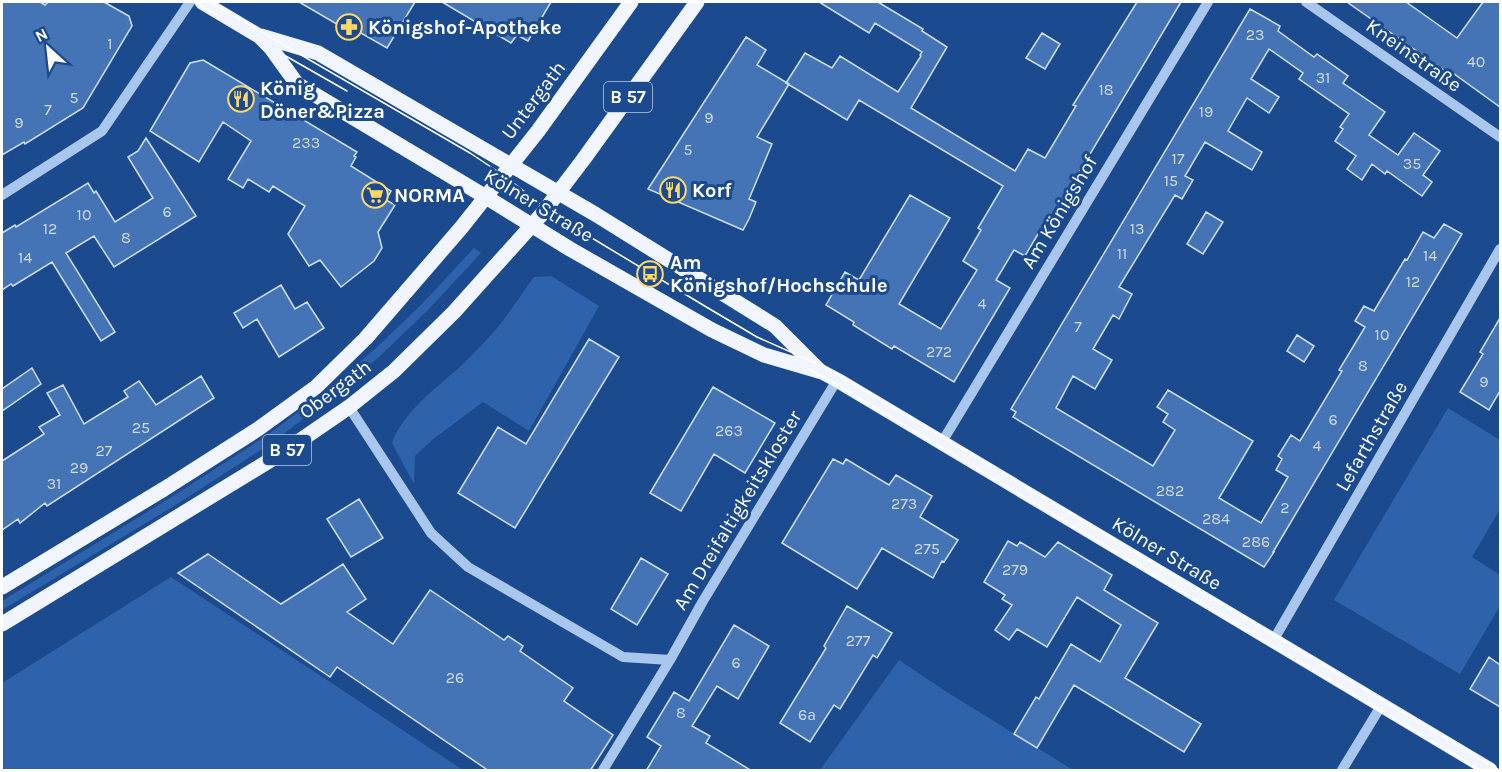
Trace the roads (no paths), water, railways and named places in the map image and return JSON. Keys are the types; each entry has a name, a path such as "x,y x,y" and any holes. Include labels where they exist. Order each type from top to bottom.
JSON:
{"main road":[{"name":"Kölner Straße","path":"202,2 259,36 271,48 297,84 579,255 712,330 764,355 822,372 837,380 1490,771"},
{"name":"Untergath","path":"511,165 631,2"},
{"name":"B 57","path":"558,192 697,2"},
{"name":"Kölner Straße","path":"259,36 318,53 558,192 775,326 822,372"},
{"name":"Obergath","path":"2,587 164,489 258,429 316,387 366,339 461,228 511,165"},
{"name":"Obergath","path":"2,624 282,453 349,407 394,371 454,312 532,226 558,192"}],"street":[{"path":"2,195 102,131 189,2"},
{"name":"Am Königshof","path":"942,442 1208,2"},
{"name":"Kneinstraße","path":"1306,2 1500,137"},
{"name":"Lefarthstraße","path":"1273,641 1500,249"},
{"name":"Am Dreifaltigkeitskloster","path":"603,771 837,380"},
{"path":"349,407 431,533 468,567 623,657 670,660"},
{"path":"1342,771 1381,706"}],"tram line":[{"path":"194,2 217,15"},
{"path":"210,2 470,153 582,232 708,308 757,337 829,369 1499,770"},
{"path":"284,55 347,91"},
{"path":"808,369 1480,770"}],"place":[{"name":"Königshof-Apotheke","path":"349,27"},
{"name":"König Döner&Pizza","path":"241,99"},
{"name":"Korf","path":"673,190"},
{"name":"NORMA","path":"375,195"},
{"name":"Am Königshof/Hochschule","path":"650,274"}]}
